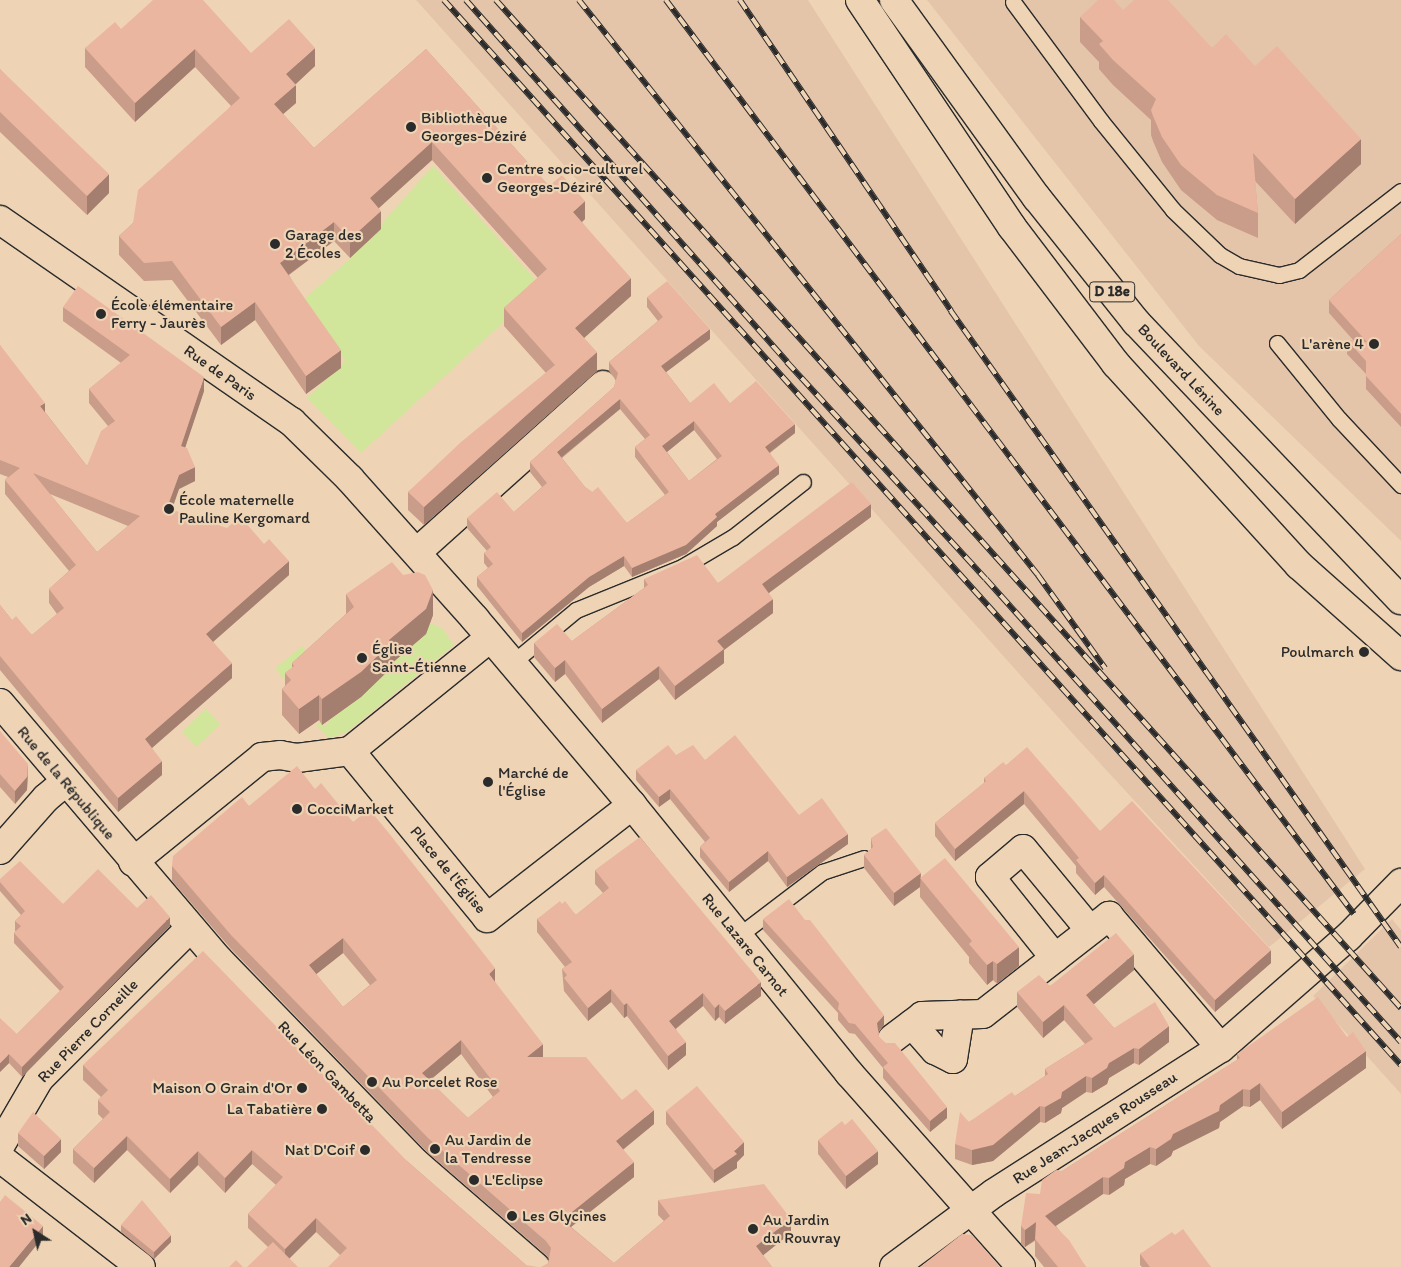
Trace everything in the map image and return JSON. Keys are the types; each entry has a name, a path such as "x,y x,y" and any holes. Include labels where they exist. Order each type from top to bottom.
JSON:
{"street":[{"name":"D 18e","path":"860,0 1012,227 1116,364 1299,565 1401,656"},
{"name":"Boulevard Lénine","path":"894,0 1037,198 1136,322 1401,600"},
{"name":"Rue de Paris","path":"0,220 292,422 417,552 483,628"},
{"path":"417,552 603,385"},
{"path":"133,862 262,757 280,755 297,758 350,751 483,628"},
{"name":"Rue Lazare Carnot","path":"483,628 632,805 849,1073 1021,1267"},
{"name":"Rue de la République","path":"0,703 133,862"},
{"name":"Place de l'Église","path":"350,751 487,918 632,805"},
{"path":"0,850 46,798 65,782"},
{"path":"1055,958 990,877 1023,849 1090,930"},
{"name":"Rue Léon Gambetta","path":"133,862 190,928 416,1164 536,1267"},
{"name":"Rue Jean-Jacques Rousseau","path":"894,1267 971,1209 1221,1048 1348,937 1400,886"},
{"path":"960,1015 953,1059 902,1032 922,1016 983,1014 1109,916 1221,1048"},
{"name":"Rue Pierre Corneille","path":"0,1146 39,1079 190,928"},
{"path":"0,1158 141,1267"}],"lane":[{"path":"1013,2 1101,121 1173,210 1220,256 1239,266 1279,275 1299,270 1401,191"},
{"path":"1277,343 1305,380 1401,485"},
{"path":"512,663 576,610 682,567 733,537 803,482"},
{"path":"738,936 822,872 864,858"}],"shaded area":[{"path":"416,0 808,0 1365,869 1269,947 1074,735"},
{"path":"927,0 1401,0 1401,541 1199,346"},
{"path":"1392,919 1401,930 1401,1094 1313,996"}],"green space":[{"path":"433,166 542,287 361,453 307,398 345,361 304,299 352,257"},
{"path":"430,623 442,628 454,645 347,732 329,738 316,725 322,721 323,726 329,724 328,722 391,669 388,665 412,647 411,644 420,636 424,637"},
{"path":"302,646 318,665 291,688 275,668"},
{"path":"206,709 220,724 196,747 182,732"}],"building":[{"path":"153,0 203,0 251,53 289,19 315,48 286,74 296,85 274,104 314,148 426,49 549,186 562,175 585,201 573,212 631,278 575,328 597,352 424,507 408,492 461,442 555,365 504,308 547,269 432,142 370,198 381,211 350,239 334,222 280,263 341,350 306,376 255,302 221,327 172,261 144,263 119,236 133,223 138,190 240,98 195,49 135,103 85,48 115,22 121,29"},
{"path":"1098,0 1114,0 1123,10 1134,0 1168,0 1212,48 1226,34 1255,66 1277,46 1361,139 1295,199 1253,153 1258,213 1217,195 1181,165 1162,137 1153,116 1151,110 1156,99 1113,60 1099,44 1103,41 1080,17"},
{"path":"0,69 109,174 87,196 0,112"},
{"name":"L'arène 4","path":"1401,234 1401,414 1366,376 1366,361 1347,340 1367,342 1329,300"},
{"path":"667,281 710,329 661,366 690,403 714,383 730,403 756,381 795,424 765,447 779,465 715,514 717,517 686,545 632,568 624,556 589,577 522,633 477,577 493,564 484,553 491,547 467,518 497,492 514,512 547,483 530,462 614,387 618,373 609,362 663,317 647,297","holes":["620,399 650,435 635,447 669,492 627,523 598,487 592,492 585,487 557,452","694,421 722,456 689,481 662,446"]},
{"path":"78,286 204,377 181,446 187,448 195,467 179,475 167,508 227,528 240,516 264,544 269,539 289,561 206,634 232,663 145,739 162,761 118,798 0,656 0,605 12,620 16,616 32,635 64,608 49,589 76,565 5,480 20,468 0,460 0,345 45,403 40,406 87,466 101,431 115,421 89,389 130,355 63,307","holes":["33,473 140,516 97,552"]},
{"path":"852,482 871,504 762,584 773,599 717,641 724,649 675,686 659,666 602,709 565,660 555,668 534,643 557,624 572,641 648,585 644,579 697,555 718,583"},
{"path":"392,562 403,575 418,572 425,575 433,590 426,609 389,640 391,643 361,672 322,699 319,695 299,709 282,689 291,680 285,673 294,666 292,663 354,607 346,594"},
{"path":"0,731 28,764 27,777 15,791 0,774"},
{"path":"735,735 799,815 822,798 848,834 787,877 768,851 729,882 700,847 710,838 670,789 659,797 636,770 668,745 676,755 693,745 705,760"},
{"path":"1027,747 1100,831 1132,801 1271,950 1215,1000 1104,875 1095,883 1076,860 1079,858 1024,791 955,849 935,823 986,781 984,778 1003,762 1006,765"},
{"path":"297,766 315,789 321,783 353,822 369,809 495,968 489,974 543,1044 527,1057 586,1057 622,1100 636,1089 654,1110 616,1141 634,1162 562,1220 614,1263 670,1216 658,1200 764,1184 791,1219 756,1246 772,1267 541,1267 548,1263 551,1248 546,1241 428,1138 231,935 172,866 173,856 242,797 249,806","holes":["343,938 377,980 343,1007 309,965","461,1040 500,1091 468,1118 422,1073"]},
{"path":"886,828 921,873 894,893 864,855 873,847 871,838"},
{"path":"640,837 761,982 725,1011 719,1004 715,1008 703,993 669,1021 686,1042 668,1056 627,1003 624,1005 611,989 588,1008 564,978 567,975 562,969 572,962 537,919 560,901 562,904 565,901 576,915 609,888 595,870"},
{"path":"945,858 1019,947 997,964 993,961 987,965 969,944 972,941 920,878"},
{"path":"20,861 63,904 98,869 137,908 151,895 170,917 22,1067 9,1054 0,1063 0,1018 17,1034 64,987 14,933 21,926 15,921 25,911 0,882 0,879"},
{"path":"789,899 805,920 810,920 884,1015 877,1023 879,1037 886,1043 895,1043 947,1107 930,1121 883,1067 888,1063 855,1024 849,1023 838,1009 839,1003 763,919"},
{"path":"1116,933 1134,954 1086,995 1114,1028 1155,1002 1169,1026 1139,1049 1134,1048 1109,1063 1107,1068 1092,1078 1086,1076 1062,1092 1061,1098 1045,1107 1040,1106 993,1145 972,1150 955,1144 960,1112 969,1122 1012,1092 1015,1096 1048,1074 1045,1069 1093,1039 1064,1005 1043,1022 1017,992 1039,975 1050,986"},
{"path":"203,951 407,1161 526,1265 538,1267 328,1267 347,1248 316,1218 285,1249 248,1214 283,1177 252,1150 225,1178 198,1151 170,1179 127,1136 94,1168 73,1149 110,1112 98,1100 108,1090 83,1065"},
{"path":"1318,997 1347,1037 1353,1032 1366,1051 1282,1112 1260,1083 1250,1090 1243,1089 1220,1105 1219,1111 1173,1134 1171,1139 1156,1149 1150,1147 1125,1162 1124,1168 1109,1178 1103,1177 1045,1216 1069,1240 1086,1267 1058,1267 1035,1239 1036,1222 1025,1230 1021,1226 1026,1193 1040,1194 1042,1180 1056,1170 1062,1171 1240,1058 1237,1054"},
{"path":"697,1086 744,1142 734,1151 737,1154 714,1170 666,1111"},
{"path":"33,1112 61,1139 44,1156 18,1133"},
{"path":"852,1119 878,1151 846,1176 818,1140 842,1121 845,1125"},
{"path":"5,1195 43,1226 9,1267 0,1267 0,1202"},
{"path":"142,1200 171,1235 154,1252 121,1225"},
{"path":"1183,1229 1211,1267 1150,1267 1140,1254 1172,1232 1175,1235"},
{"path":"962,1234 972,1235 1000,1267 920,1267"},
{"path":"273,1242 298,1267 247,1267"},
{"path":"236,1260 243,1267 229,1267"}],"railway":[{"path":"444,0 1401,1065"},
{"path":"466,0 787,362 986,579 1401,1042"},
{"path":"496,0 1401,1008"},
{"path":"579,0 1038,575 1105,668"},
{"path":"666,0 1354,914"},
{"path":"740,0 951,311 1401,947"}],"place":[{"name":"Bibliothèque Georges-Déziré","path":"411,127"},
{"name":"Centre socio-culturel Georges-Déziré","path":"487,178"},
{"name":"Garage des 2 Écoles","path":"275,244"},
{"name":"École élémentaire Ferry - Jaurès","path":"101,314"},
{"name":"L'arène 4","path":"1374,344"},
{"name":"École maternelle Pauline Kergomard","path":"169,509"},
{"name":"Poulmarch","path":"1364,652"},
{"name":"Église Saint-Étienne","path":"362,658"},
{"name":"Marché de l'Église","path":"488,782"},
{"name":"CocciMarket","path":"297,809"},
{"name":"Au Porcelet Rose","path":"372,1082"},
{"name":"Maison O Grain d'Or","path":"302,1088"},
{"name":"La Tabatière","path":"322,1109"},
{"name":"Au Jardin de la Tendresse","path":"435,1149"},
{"name":"Nat D'Coif","path":"365,1150"},
{"name":"L'Eclipse","path":"474,1180"},
{"name":"Les Glycines","path":"512,1216"},
{"name":"Au Jardin du Rouvray","path":"753,1229"}]}
